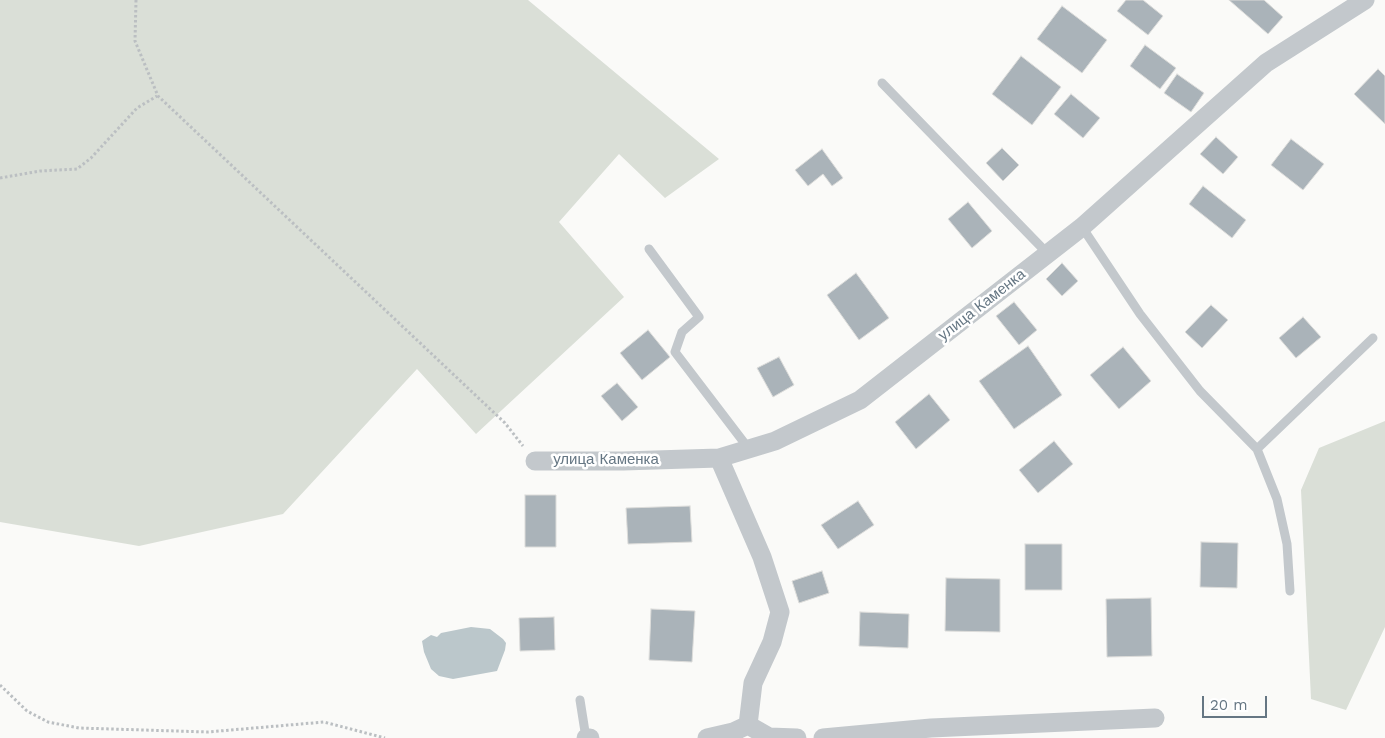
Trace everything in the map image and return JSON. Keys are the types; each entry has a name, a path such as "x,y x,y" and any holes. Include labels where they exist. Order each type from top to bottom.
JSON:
{"street":[{"name":"улица Каменка","path":"535,460 622,461 719,458 775,441 860,400 1082,227 1266,62 1365,0"},
{"path":"719,458 762,557 780,612 772,642 753,683 748,725"},
{"path":"823,738 931,728 1155,718"},
{"path":"707,738 733,732 748,725"},
{"path":"748,725 769,737 797,738"}],"lane":[{"path":"882,83 1048,254"},
{"path":"1082,227 1140,314 1170,353 1200,391 1257,449 1276,499 1287,544 1290,592"},
{"path":"649,248 699,317 682,332 675,352 749,449"},
{"path":"1257,449 1373,338"},
{"path":"580,700 586,738"}],"path":[{"path":"136,0 135,41 158,96 504,423 535,460"},
{"path":"0,178 40,171 77,169 91,158 137,108 158,96"},
{"path":"0,685 28,711 48,722 79,728 208,732 324,722 385,738"}],"shaded area":[{"path":"0,0 528,0 719,159 665,198 619,154 559,222 624,297 476,434 417,369 283,514 139,546 0,522"},
{"path":"1385,421 1385,627 1346,710 1311,699 1301,490 1319,448"},
{"path":"471,627 490,629 506,643 497,671 453,679 439,676 431,669 422,641 431,635 437,637 441,633"}],"building":[{"path":"1126,0 1143,0 1163,16 1148,35 1117,11"},
{"path":"1229,0 1264,0 1283,17 1268,34"},
{"path":"1062,6 1107,40 1082,73 1037,39"},
{"path":"1145,45 1176,68 1160,89 1130,66"},
{"path":"1021,56 1061,87 1032,125 992,94"},
{"path":"1378,69 1385,76 1385,124 1354,94"},
{"path":"1177,74 1204,93 1191,112 1164,93"},
{"path":"1071,94 1100,118 1083,138 1054,114"},
{"path":"1216,137 1238,157 1223,174 1200,154"},
{"path":"1291,139 1324,164 1303,190 1271,165"},
{"path":"1002,148 1019,165 1003,181 986,163"},
{"path":"822,149 843,178 832,186 823,174 808,186 795,170"},
{"path":"1203,186 1246,220 1232,238 1189,204"},
{"path":"968,202 992,231 972,248 948,219"},
{"path":"1062,263 1078,281 1062,296 1046,279"},
{"path":"856,273 889,318 859,340 827,295"},
{"path":"1014,302 1037,330 1019,345 996,316"},
{"path":"1211,305 1228,320 1202,348 1185,332"},
{"path":"1303,317 1321,337 1296,358 1279,338"},
{"path":"648,330 670,357 642,380 620,353"},
{"path":"1028,346 1062,395 1014,429 979,381"},
{"path":"1123,347 1151,381 1119,409 1090,375"},
{"path":"779,357 794,385 773,397 757,368"},
{"path":"617,383 638,407 622,421 601,396"},
{"path":"929,394 950,420 916,449 895,422"},
{"path":"1054,441 1073,464 1038,493 1019,470"},
{"path":"525,495 556,495 556,547 525,547"},
{"path":"858,501 874,525 838,549 821,525"},
{"path":"690,506 692,542 628,544 626,508"},
{"path":"1201,542 1238,543 1237,588 1200,587"},
{"path":"1025,544 1062,544 1062,590 1025,590"},
{"path":"822,571 829,593 799,603 792,581"},
{"path":"946,578 1000,579 1000,632 945,631"},
{"path":"1151,598 1152,656 1107,657 1106,599"},
{"path":"651,609 695,611 692,662 649,660"},
{"path":"860,612 909,614 908,648 859,646"},
{"path":"554,617 555,650 520,651 519,618"}]}
